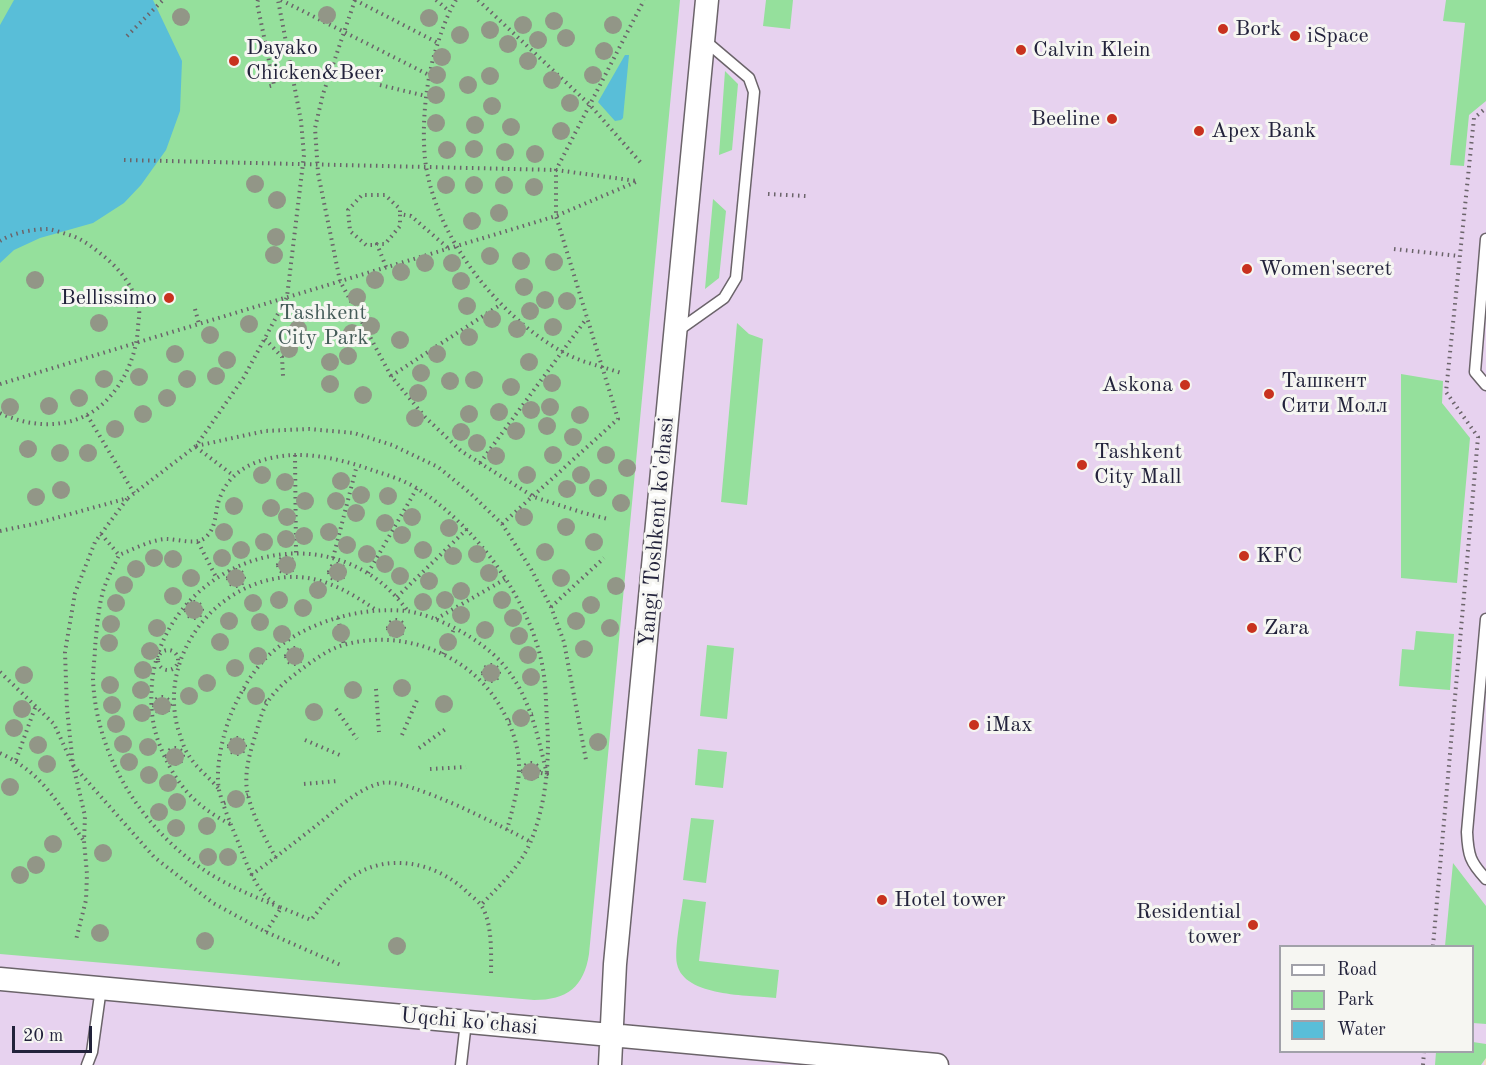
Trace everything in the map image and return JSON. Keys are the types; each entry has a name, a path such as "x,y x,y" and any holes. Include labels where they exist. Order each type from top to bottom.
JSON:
{"street":[{"name":"Yangi Toshkent ko'chasi","path":"609,1065 616,952 707,0"},
{"name":"Uqchi ko'chasi","path":"0,978 937,1065"}],"lane":[{"path":"676,332 724,298 736,278 747,170 754,92 749,78 703,39"},
{"path":"1486,238 1475,372 1486,385"},
{"path":"1486,620 1467,832 1473,865 1486,879"},
{"path":"87,1065 92,1052 101,988"},
{"path":"461,1065 466,1022"}],"path":[{"path":"258,0 256,3 274,86 266,87"},
{"path":"280,0 429,75"},
{"path":"76,940 86,900 87,874 84,842 85,816 74,765 67,710 65,652 75,593 95,542 128,498 196,446 244,377 287,297 304,165 301,121 280,0"},
{"path":"438,43 354,0 323,94 315,128 317,165 340,281 391,376 425,417 461,451 534,497 608,519"},
{"path":"436,0 449,11"},
{"path":"456,0 449,11 438,43 426,96 424,130 427,168 435,199 457,245 480,283 500,304 561,352 621,373"},
{"path":"478,0 590,104 641,163"},
{"path":"502,524 618,419 556,216 555,170 644,0"},
{"path":"127,36 161,1"},
{"path":"380,85 426,96"},
{"path":"1433,945 1478,436 1446,392 1474,118 1486,108"},
{"path":"0,384 556,216 638,181 555,170 124,160"},
{"path":"768,194 806,196"},
{"path":"362,195 385,195 400,209 400,226 385,244 374,244 366,245 350,231 348,210 362,195"},
{"path":"399,214 411,216 448,248"},
{"path":"0,241 9,235 48,230 71,235 88,243 120,271 139,310 133,360 125,376 109,397 87,415 74,421 44,425 15,420 0,413"},
{"path":"374,244 386,267"},
{"path":"1394,249 1459,256"},
{"path":"391,376 500,304"},
{"path":"195,309 199,324"},
{"path":"359,320 370,315"},
{"path":"480,464 587,318"},
{"path":"265,339 282,357 282,376"},
{"path":"87,415 134,493"},
{"path":"196,446 265,431 309,429 354,433 392,445 438,467 470,493 502,524 531,568 551,607 564,642 586,760"},
{"path":"196,446 234,476"},
{"path":"296,455 296,554"},
{"path":"481,905 515,870 531,842 547,774 548,735 544,675 534,639 507,578 467,529 417,488 357,465 328,458 296,455 272,457 249,465 234,476 221,495 214,526 198,542 165,539 148,543 119,555 104,588 97,624 93,679 101,728 115,767 137,805 165,837 207,872 246,893 311,920 328,899 353,876 379,864 402,863 426,867 443,874 457,883 481,905 491,939 491,977"},
{"path":"333,558 357,465"},
{"path":"368,573 417,488"},
{"path":"0,531 128,498"},
{"path":"397,597 467,529"},
{"path":"101,534 119,555"},
{"path":"198,542 216,577"},
{"path":"296,554 333,558 345,570 345,575 340,580 312,580 288,573 283,566 285,558 296,554"},
{"path":"291,558 294,562 294,568 288,573 240,585 233,580 233,572 255,559 291,558"},
{"path":"551,607 604,558"},
{"path":"341,566 368,573 397,597 408,611"},
{"path":"341,566 334,571 335,580 377,610"},
{"path":"154,707 161,713 168,710 178,664 190,638 205,618 240,585 244,580 242,573 238,571 216,577 172,622 158,656 154,707 154,734 191,797 207,812 231,824"},
{"path":"435,620 507,578"},
{"path":"188,605 193,602 198,603 202,609 199,613"},
{"path":"188,605 193,613 199,613 205,618"},
{"path":"281,908 271,901 251,875 224,804 219,788 223,741 228,723 244,689 262,661 285,642 316,626 338,618 377,610 408,611 454,629 485,648 501,662 519,686 532,714 547,774"},
{"path":"396,636 399,629 396,623 397,611"},
{"path":"338,618 344,645"},
{"path":"396,623 390,622 387,629 391,635 443,654 486,679"},
{"path":"443,654 454,629"},
{"path":"276,858 261,831 248,795 247,771 251,749 267,702 287,679 321,655 344,645 396,636"},
{"path":"285,642 291,651 297,653 298,661 303,668"},
{"path":"158,656 165,651 171,651 176,655 178,664"},
{"path":"291,651 286,655 288,662 293,664 298,661"},
{"path":"158,656 160,666 165,670 171,670 178,664"},
{"path":"486,679 494,675 495,669 501,662"},
{"path":"495,669 491,664 486,666 483,673 509,721 523,771 531,775 547,774"},
{"path":"0,672 54,724 74,765 154,857 213,903 266,932 343,966"},
{"path":"244,689 267,702"},
{"path":"376,689 379,732"},
{"path":"402,735 417,700"},
{"path":"154,707 160,702 164,703 170,705 174,713 183,758 178,764 173,764 169,760"},
{"path":"16,760 36,705"},
{"path":"336,709 357,739"},
{"path":"509,721 532,714"},
{"path":"419,748 447,728"},
{"path":"231,744 233,739 240,739 244,742 242,747"},
{"path":"305,740 342,756"},
{"path":"223,741 236,749 242,747 251,749"},
{"path":"0,753 16,760 45,784 84,842"},
{"path":"169,760 173,754 182,753 189,756 219,788"},
{"path":"507,830 526,765 531,763 538,766 537,773"},
{"path":"430,769 466,767"},
{"path":"304,784 338,780"},
{"path":"251,875 276,858 344,803 369,787 384,782 403,784 531,842"},
{"path":"224,804 248,795"},
{"path":"266,932 281,908"}],"shaded area":[{"path":"0,0 1486,0 1486,1043 1484,1065 0,1065"}],"green space":[{"name":"Tashkent City Park","path":"0,0 680,0 589,954 583,975 578,983 565,994 534,1000 0,954"},
{"path":"766,0 793,0 790,29 763,26"},
{"path":"1446,0 1486,0 1486,101 1469,115 1464,166 1450,165 1465,23 1443,21"},
{"path":"725,71 738,84 732,150 719,155"},
{"path":"713,199 726,211 719,278 705,289"},
{"path":"737,323 749,334 763,339 747,505 721,502"},
{"path":"1401,374 1443,381 1442,403 1470,438 1457,583 1401,578"},
{"path":"1416,631 1454,634 1450,690 1399,686 1402,649 1414,650"},
{"path":"707,645 734,648 727,719 700,716"},
{"path":"698,749 727,752 723,788 695,785"},
{"path":"691,818 714,820 706,883 683,880"},
{"path":"1453,863 1486,906 1486,1024 1474,1023 1474,945 1445,945"},
{"path":"683,899 706,902 699,961 779,970 776,998 719,992 692,983 682,975 677,964 676,950"},
{"path":"1474,1042 1486,1044 1486,1058 1481,1065 1435,1065 1436,1053 1474,1053"}],"water":[{"path":"14,0 153,0 182,61 180,111 166,150 141,185 124,203 93,223 40,238 14,250 0,263 0,25"},
{"path":"625,55 629,55 623,118 615,121 598,102"}],"place":[{"name":"Bork","path":"1223,29"},
{"name":"iSpace","path":"1295,36"},
{"name":"Calvin Klein","path":"1021,50"},
{"name":"Dayako Chicken&Beer","path":"234,61"},
{"name":"Beeline","path":"1112,119"},
{"name":"Apex Bank","path":"1199,131"},
{"name":"Women'secret","path":"1247,269"},
{"name":"Bellissimo","path":"169,298"},
{"name":"Askona","path":"1185,385"},
{"name":"Ташкент Сити Молл","path":"1269,394"},
{"name":"Tashkent City Mall","path":"1082,465"},
{"name":"KFC","path":"1244,556"},
{"name":"Zara","path":"1252,628"},
{"name":"iMax","path":"974,725"},
{"name":"Hotel tower","path":"882,900"},
{"name":"Residential tower","path":"1253,925"}]}
